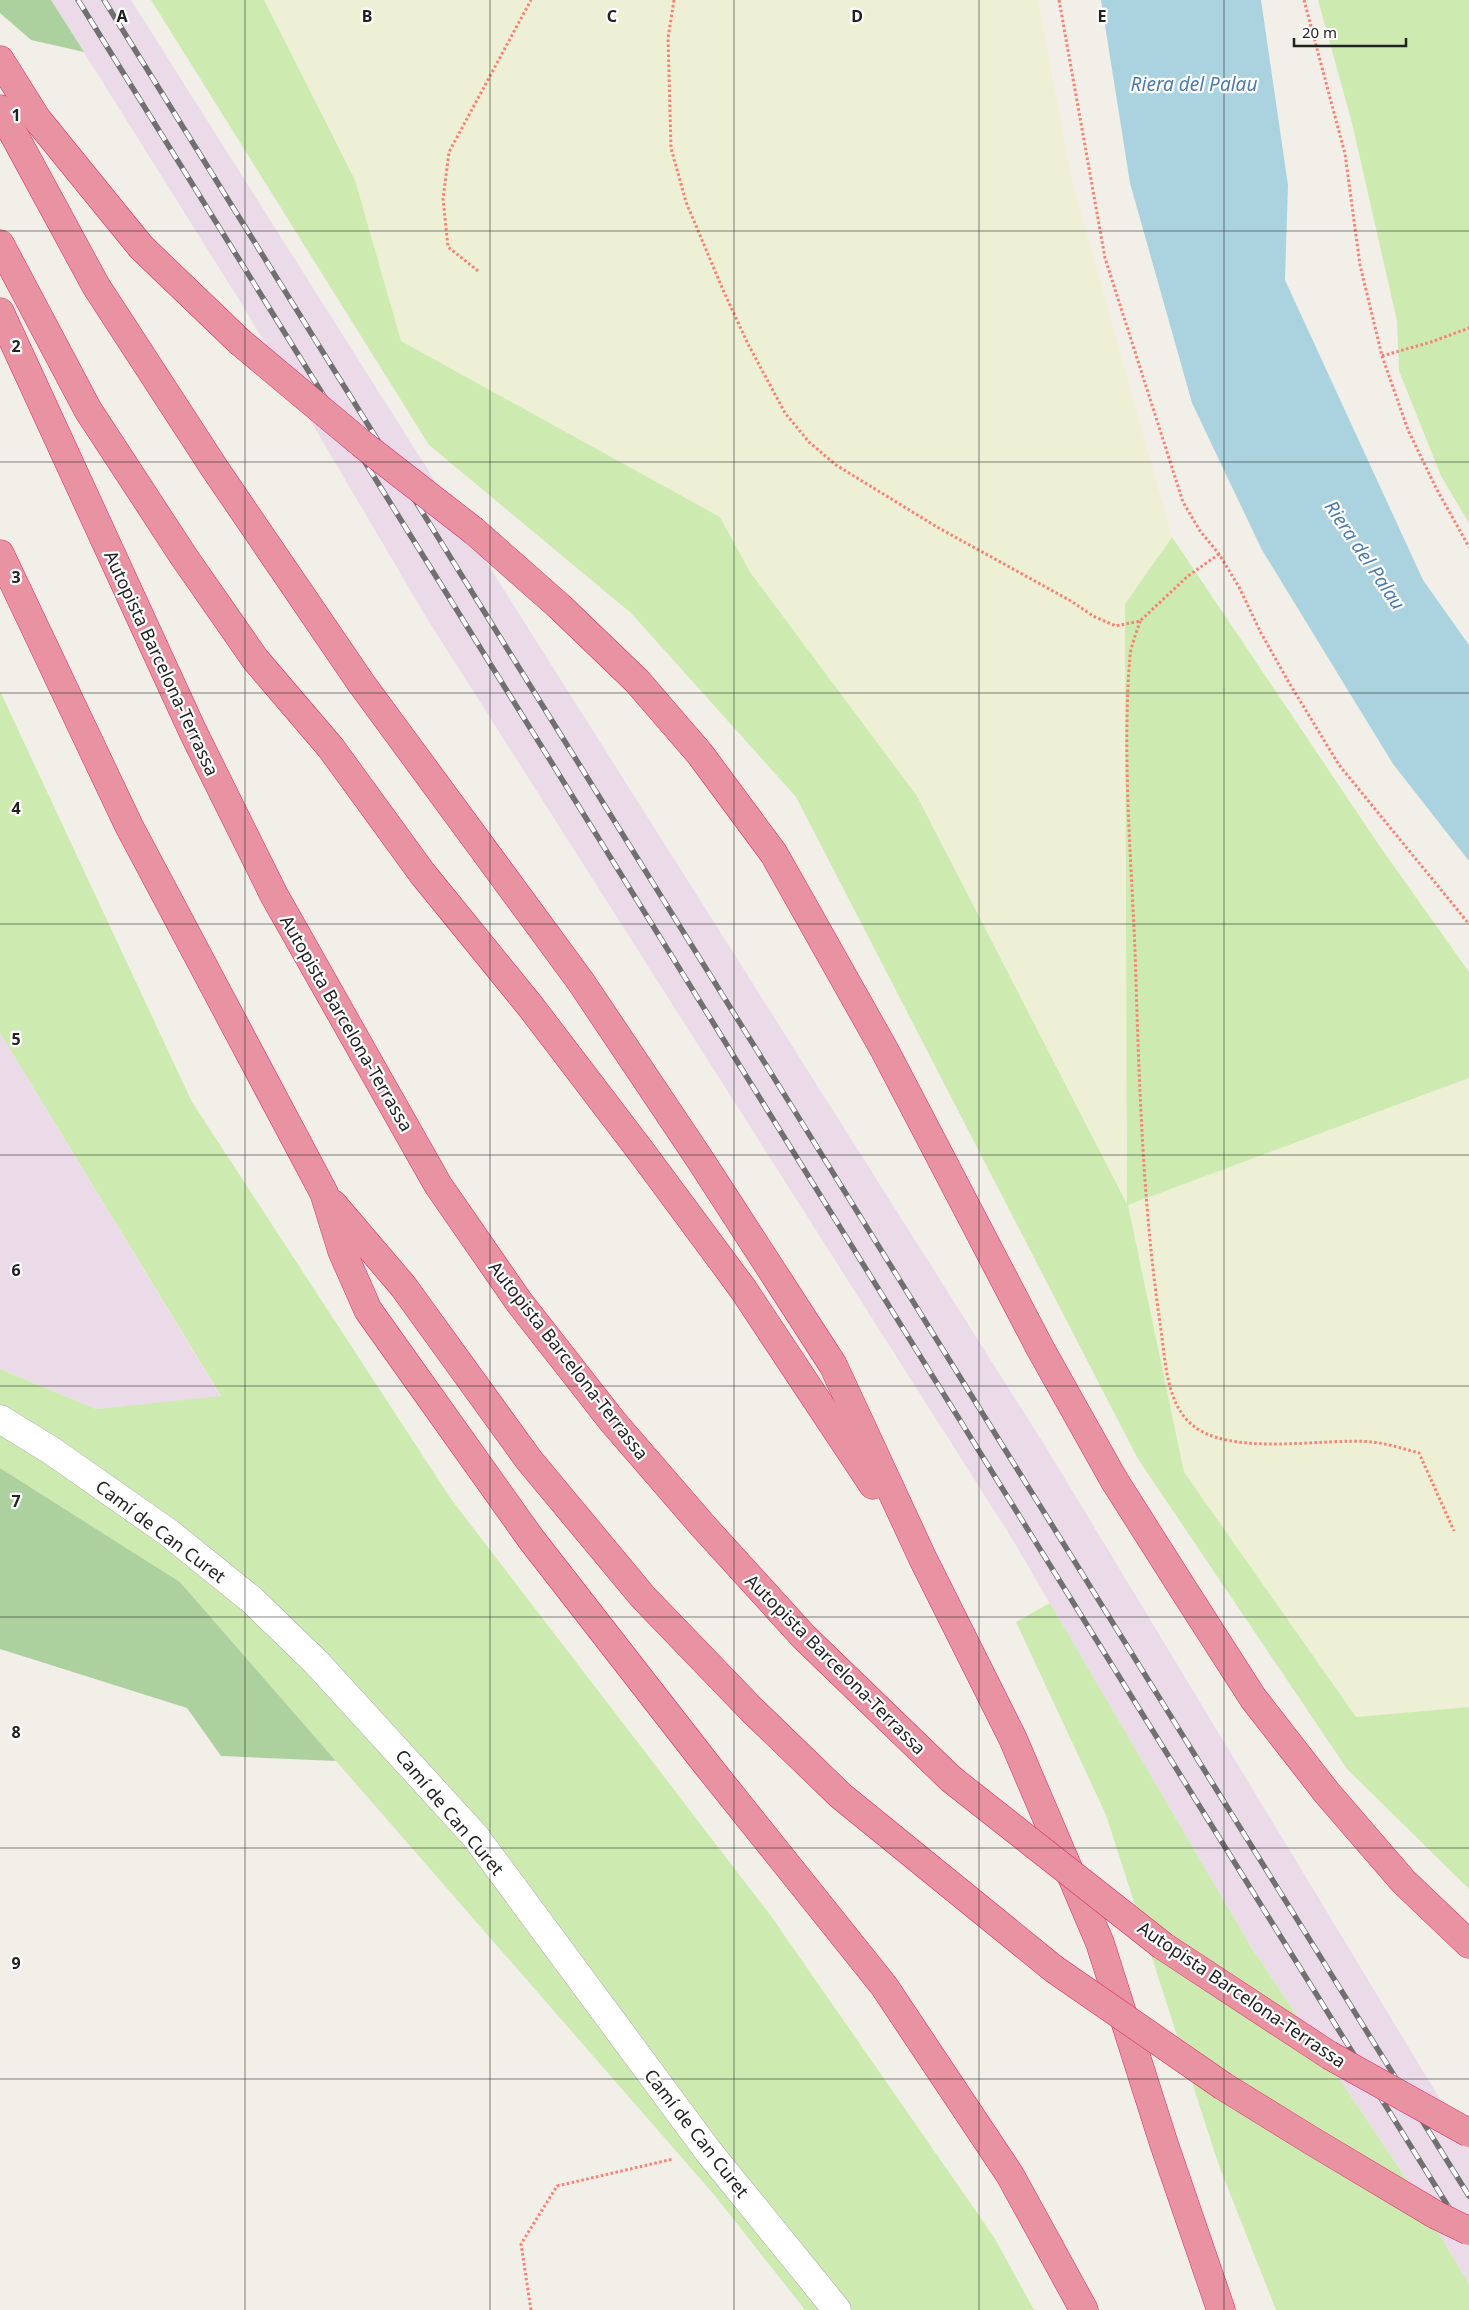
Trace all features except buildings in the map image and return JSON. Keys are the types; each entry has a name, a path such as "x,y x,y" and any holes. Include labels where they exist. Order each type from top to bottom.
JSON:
{"highway":[{"path":"0,60 37,119 141,247 240,342 354,438 474,531 559,606 637,681 700,754 774,854 885,1051 1040,1348 1114,1480 1185,1592 1254,1698 1327,1793 1403,1881 1469,1944"},
{"path":"0,109 96,286 210,461 361,683 581,982 699,1158 833,1365 923,1559 1013,1739 1100,1943 1164,2144 1221,2310"},
{"path":"0,244 88,410 184,557 255,659 330,748 422,873 531,1008 674,1196 743,1289 923,1559"},
{"name":"Autopista Barcelona-Terrassa","path":"0,312 194,734 269,886 438,1185 519,1302 613,1422 703,1526 804,1637 951,1779 1163,1946 1329,2055 1469,2133"},
{"path":"0,554 129,826 324,1193 342,1251 368,1310 531,1538 700,1757 884,1986 1010,2175 1084,2310"},
{"path":"324,1193 403,1286 529,1460 643,1597 752,1710 841,1796 1054,1969 1223,2086 1312,2142 1436,2215 1469,2231"}],"street":[{"name":"Camí de Can Curet","path":"0,1419 52,1451 169,1533 252,1600 316,1662 475,1836 708,2151 837,2310"}],"path":[{"path":"478,271 448,247 443,199 449,152 531,0"},
{"path":"674,0 668,38 671,148 686,202 723,290 785,413 809,442 836,465 937,527 1071,601 1093,616 1116,626 1140,621"},
{"path":"1059,0 1106,258 1183,502 1200,531 1219,554 1288,681 1339,765 1469,924"},
{"path":"1304,0 1345,154 1360,265 1382,356 1408,430 1436,488 1469,547"},
{"path":"1382,356 1432,342 1469,328"},
{"path":"1219,554 1188,576 1140,621 1131,652 1128,720 1145,1200 1151,1264 1173,1396 1189,1422 1208,1436 1284,1444 1372,1442 1419,1453 1454,1531"},
{"path":"532,2310 521,2244 557,2186 708,2151"}],"shaded area":[{"path":"51,0 131,0 1047,1449 1469,2147 1469,2284 1407,2180 1251,1947 1011,1537 426,617 243,306"},
{"path":"0,1033 221,1397 96,1409 0,1369"}],"green space":[{"path":"0,0 51,0 84,52 31,40 0,13"},
{"path":"151,0 264,0 355,180 401,341 720,517 750,572 917,796 1127,1204 1125,604 1172,537 1381,848 1469,972 1469,1078 1128,1205 1184,1472 1356,1717 1469,1707 1469,1889 1347,1769 1138,1459 796,797 631,613 429,445"},
{"path":"264,0 1038,0 1072,181 1172,537 1125,604 1128,1205 917,796 750,572 720,517 401,341 355,180"},
{"path":"1318,0 1469,0 1469,523 1441,476 1399,371 1397,321 1352,123"},
{"path":"0,691 192,1102 451,1499 771,1916 994,2237 1034,2310 805,2310 716,2197 180,1582 0,1468 0,1369 96,1409 221,1396 0,1033"},
{"path":"1469,1078 1469,1707 1356,1717 1184,1472 1128,1205"},
{"path":"0,1468 180,1582 336,1761 221,1756 187,1708 0,1649"},
{"path":"1050,1603 1251,1947 1407,2180 1469,2284 1469,2310 1276,2310 1218,2163 1106,1815 1016,1622"}],"water":[{"name":"Riera del Palau","path":"1101,0 1261,0 1288,185 1285,280 1423,580 1469,645 1469,861 1393,764 1262,550 1192,403 1130,183"}],"railway":[{"path":"78,0 1469,2240"},
{"path":"104,0 1469,2196"}]}
